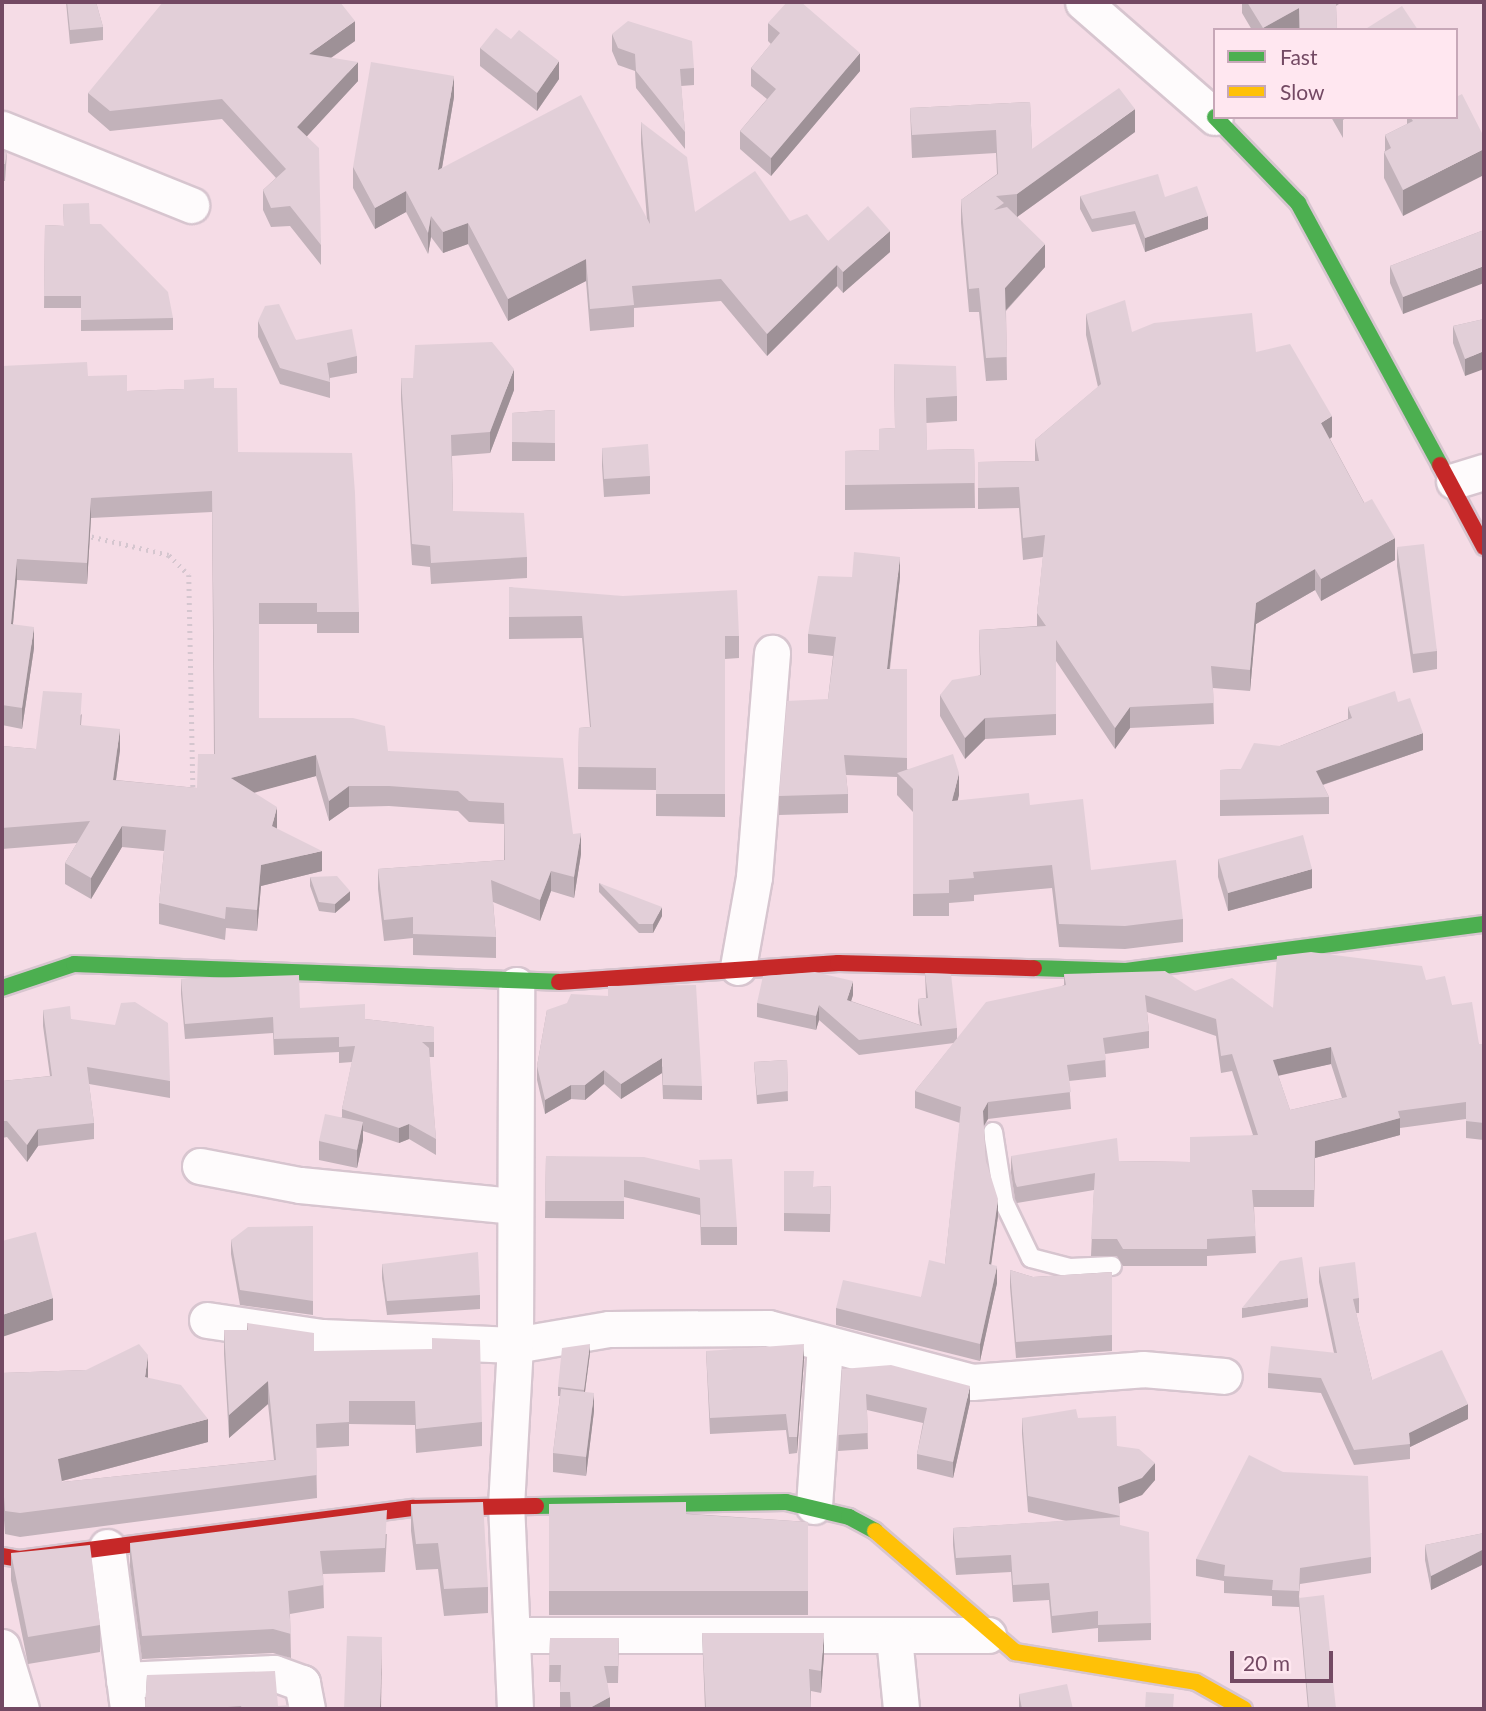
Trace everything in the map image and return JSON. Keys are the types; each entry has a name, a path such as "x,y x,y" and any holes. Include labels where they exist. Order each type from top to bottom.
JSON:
{"street":[{"path":"1083,2 1213,115"},
{"path":"1217,119 1298,203 1469,477 1484,547"},
{"path":"2,129 191,205"},
{"path":"738,967 754,877 772,653"},
{"path":"2,988 74,964 305,968 516,985 738,967 838,963 1126,971 1484,924"},
{"path":"515,1709 506,1506 514,1345 516,985"},
{"path":"200,1166 300,1185 515,1206"},
{"path":"207,1320 322,1337 514,1345 609,1329 768,1328 972,1382 1143,1369 1224,1376"},
{"path":"814,1506 825,1344"},
{"path":"2,1556 107,1546 414,1508 814,1506 882,1535 988,1635 1015,1652 1048,1660 1196,1682 1244,1709"},
{"path":"107,1546 126,1695 274,1673 302,1684 307,1709"},
{"path":"513,1635 988,1635"},
{"path":"894,1637 901,1709"},
{"path":"2,1647 21,1709"}],"lane":[{"path":"993,1132 1004,1202 1031,1258 1070,1268 1112,1266"}],"path":[{"path":"79,533 169,555 189,575 193,798"}],"shaded area":[{"path":"2,2 1484,2 1484,1709 2,1709"}],"building":[{"path":"67,2 96,2 103,27 70,30"},
{"path":"163,2 340,2 355,21 309,54 358,62 297,127 319,148 321,245 290,206 271,208 263,190 286,169 222,99 110,111 88,93"},
{"path":"787,2 801,2 860,53 771,158 740,131 776,89 751,68 780,33 768,23"},
{"path":"1247,2 1336,2 1337,28 1300,28 1299,8 1263,28"},
{"path":"1402,6 1417,28 1367,28"},
{"path":"628,21 692,41 694,68 680,69 685,132 636,71 635,54 618,48 612,34"},
{"path":"496,28 511,39 519,30 559,61 537,93 480,48"},
{"path":"371,62 454,76 438,170 581,95 650,224 641,122 687,157 695,212 755,171 790,221 807,214 828,241 868,206 890,231 843,272 837,265 767,334 721,279 632,286 634,305 590,309 586,259 508,299 468,223 443,232 431,216 428,233 406,191 375,208 353,167"},
{"path":"1119,88 1135,109 1017,194 996,196 1004,203 994,210 1007,207 1045,244 1005,288 1007,357 986,358 979,288 969,289 961,200 998,174 996,130 912,135 910,108 1030,102 1032,149"},
{"path":"1462,94 1484,137 1484,149 1403,190 1384,152 1391,148 1385,135 1413,121 1412,119 1458,119 1458,96"},
{"path":"2,152 7,153 5,164 2,164"},
{"path":"1158,174 1165,197 1197,186 1208,216 1145,238 1135,211 1092,219 1080,196"},
{"path":"89,203 90,224 101,224 168,292 173,318 81,320 81,296 44,296 45,225 64,226 63,204"},
{"path":"1484,230 1484,266 1403,297 1390,266"},
{"path":"1125,300 1132,332 1154,323 1252,313 1256,352 1290,344 1332,416 1321,423 1364,503 1372,499 1395,538 1321,579 1315,569 1256,603 1250,670 1211,666 1214,703 1130,707 1115,728 1056,640 1056,714 985,718 965,738 940,695 952,680 981,675 979,630 1046,626 1037,613 1045,535 1023,538 1019,487 978,488 978,462 1039,461 1035,440 1101,384 1086,314"},
{"path":"279,304 296,340 352,329 357,356 327,363 330,382 280,368 258,321 265,306"},
{"path":"1484,319 1484,351 1465,359 1453,326"},
{"path":"492,342 514,369 490,432 451,435 453,511 524,513 527,557 431,563 430,546 412,544 401,378 413,378 415,345"},
{"path":"87,362 88,376 127,375 127,391 184,389 184,380 214,378 214,388 237,388 238,452 352,453 359,612 317,612 317,603 259,603 259,718 353,718 385,726 388,751 563,758 573,834 581,833 574,877 551,871 540,900 491,880 496,937 413,934 413,917 384,920 378,869 505,860 504,803 469,801 458,791 389,786 349,786 329,801 316,755 231,778 277,807 272,826 322,851 261,865 257,910 226,907 225,919 159,903 166,830 122,826 91,878 65,863 90,821 2,828 2,746 36,749 43,691 82,693 80,725 120,729 113,780 197,788 198,754 215,754 212,491 91,498 87,563 17,559 11,624 34,627 22,708 2,705 2,366"},
{"path":"894,364 956,366 957,396 926,398 927,450 974,449 975,483 845,485 845,451 879,450 879,429 895,428"},
{"path":"555,410 555,443 512,442 512,413"},
{"path":"648,444 650,476 604,479 602,448"},
{"path":"1424,544 1437,651 1413,654 1397,547"},
{"path":"854,552 900,557 887,669 907,669 907,758 844,755 848,794 779,796 787,701 828,699 836,637 808,634 818,576 852,577"},
{"path":"509,587 623,596 737,590 739,636 725,636 725,794 656,794 656,768 578,767 579,728 591,727 582,616 509,617"},
{"path":"1395,691 1398,702 1410,698 1423,733 1316,771 1329,797 1220,800 1220,770 1241,769 1254,743 1280,746 1352,718 1348,707"},
{"path":"953,754 959,773 952,801 1029,793 1030,805 1083,799 1091,870 1176,860 1183,919 1125,926 1059,924 1052,865 973,872 974,878 949,880 949,893 913,894 913,789 897,773"},
{"path":"1303,835 1312,869 1228,893 1218,859"},
{"path":"337,876 350,891 335,904 319,902 310,877"},
{"path":"599,883 662,907 653,924 639,924"},
{"path":"1311,952 1422,966 1426,980 1445,976 1452,1005 1472,1002 1479,1044 1484,1044 1484,1123 1466,1121 1466,1102 1398,1111 1400,1118 1315,1141 1314,1190 1252,1190 1256,1236 1207,1239 1207,1249 1123,1249 1117,1239 1091,1239 1095,1173 1017,1187 1011,1156 1117,1138 1119,1161 1190,1162 1190,1137 1258,1135 1232,1054 1221,1056 1216,1019 1145,995 1149,1031 1103,1038 1106,1060 1067,1065 1071,1092 988,1102 983,1111 986,1161 998,1199 989,1264 997,1266 980,1344 836,1308 843,1280 921,1297 929,1260 945,1264 961,1107 915,1091 986,1002 1066,985 1064,974 1165,971 1195,991 1232,978 1273,1008 1277,956","holes":["1331,1047 1347,1097 1290,1110 1273,1060"]},
{"path":"815,972 853,981 847,1000 922,1026 918,999 928,998 925,973 951,974 957,1028 859,1040 819,1005 816,1016 757,1003 763,976"},
{"path":"299,975 300,1008 365,1004 365,1019 434,1027 434,1042 422,1042 429,1048 436,1139 409,1124 399,1128 342,1109 355,1046 339,1047 339,1037 274,1039 273,1017 185,1024 181,979"},
{"path":"696,985 702,1086 663,1085 662,1058 621,1084 604,1070 585,1085 571,1085 545,1100 537,1066 547,1010 567,1003 571,994 608,996 608,986"},
{"path":"135,1002 168,1023 170,1081 87,1067 94,1123 38,1129 27,1145 7,1121 2,1121 2,1081 52,1076 43,1010 70,1006 71,1019 115,1025 121,1003"},
{"path":"787,1060 788,1091 757,1095 754,1062"},
{"path":"325,1114 363,1122 357,1150 319,1141"},
{"path":"546,1156 644,1157 700,1170 699,1160 732,1159 737,1227 701,1227 700,1198 624,1180 624,1201 545,1201"},
{"path":"784,1171 814,1171 813,1187 831,1186 830,1214 784,1213"},
{"path":"313,1226 313,1301 240,1290 231,1240 248,1227"},
{"path":"36,1232 53,1298 2,1315 2,1241"},
{"path":"478,1252 480,1295 387,1301 382,1264"},
{"path":"1302,1257 1308,1298 1242,1308 1280,1261"},
{"path":"1355,1262 1359,1298 1353,1299 1372,1380 1442,1350 1468,1404 1409,1433 1410,1444 1354,1450 1321,1378 1268,1373 1271,1346 1337,1353 1319,1267"},
{"path":"1010,1270 1033,1277 1112,1272 1112,1335 1016,1342"},
{"path":"247,1323 314,1333 314,1351 432,1349 432,1338 480,1340 482,1422 416,1429 415,1401 349,1401 349,1422 316,1424 317,1475 20,1513 5,1511 2,1373 86,1370 139,1344 148,1355 145,1377 181,1385 208,1419 58,1459 62,1482 276,1460 268,1381 229,1415 224,1330 248,1330"},
{"path":"590,1344 584,1390 558,1387 562,1348"},
{"path":"804,1344 797,1437 789,1437 786,1414 710,1418 706,1351"},
{"path":"891,1365 970,1386 953,1462 917,1454 927,1408 866,1394 868,1433 838,1435 842,1369"},
{"path":"561,1389 594,1393 586,1457 553,1453"},
{"path":"1076,1409 1078,1418 1116,1416 1117,1446 1139,1449 1155,1463 1142,1478 1118,1487 1120,1516 1028,1496 1022,1418"},
{"path":"1249,1455 1283,1472 1368,1476 1371,1557 1300,1568 1299,1591 1272,1590 1273,1580 1224,1576 1225,1565 1196,1559"},
{"path":"483,1502 488,1587 444,1589 438,1543 416,1544 411,1504"},
{"path":"686,1502 686,1514 808,1522 808,1591 549,1591 549,1504"},
{"path":"387,1510 385,1548 320,1551 324,1585 288,1591 291,1634 273,1629 142,1636 130,1543"},
{"path":"1120,1517 1120,1525 1149,1532 1151,1623 1098,1625 1098,1611 1052,1616 1049,1583 1013,1585 1011,1555 956,1558 953,1528"},
{"path":"1484,1533 1484,1549 1431,1576 1425,1545"},
{"path":"90,1545 100,1625 28,1637 11,1553"},
{"path":"1324,1595 1336,1709 1309,1709 1299,1598"},
{"path":"702,1633 824,1633 821,1671 809,1669 811,1709 706,1709"},
{"path":"347,1636 382,1637 380,1709 344,1709"},
{"path":"550,1638 619,1638 618,1666 604,1666 610,1697 588,1709 571,1709 570,1692 560,1692 561,1665 549,1665"},
{"path":"275,1671 278,1706 289,1705 289,1709 242,1709 241,1706 145,1709 147,1675"},
{"path":"1067,1684 1073,1709 1022,1709 1019,1694"},
{"path":"1146,1692 1174,1694 1173,1709 1145,1709"}],"traffic: fast":[{"path":"1217,119 1298,203 1440,465"},
{"path":"1034,968 1126,971 1484,924"},
{"path":"2,988 74,964 559,982"},
{"path":"536,1506 786,1502 849,1517 875,1531"}],"traffic: slow":[{"path":"875,1531 1015,1652 1196,1682 1244,1709"}],"traffic: jam":[{"path":"1440,465 1484,547"},
{"path":"559,982 838,963 1034,968"},
{"path":"2,1556 19,1559 414,1508 536,1506"}]}
